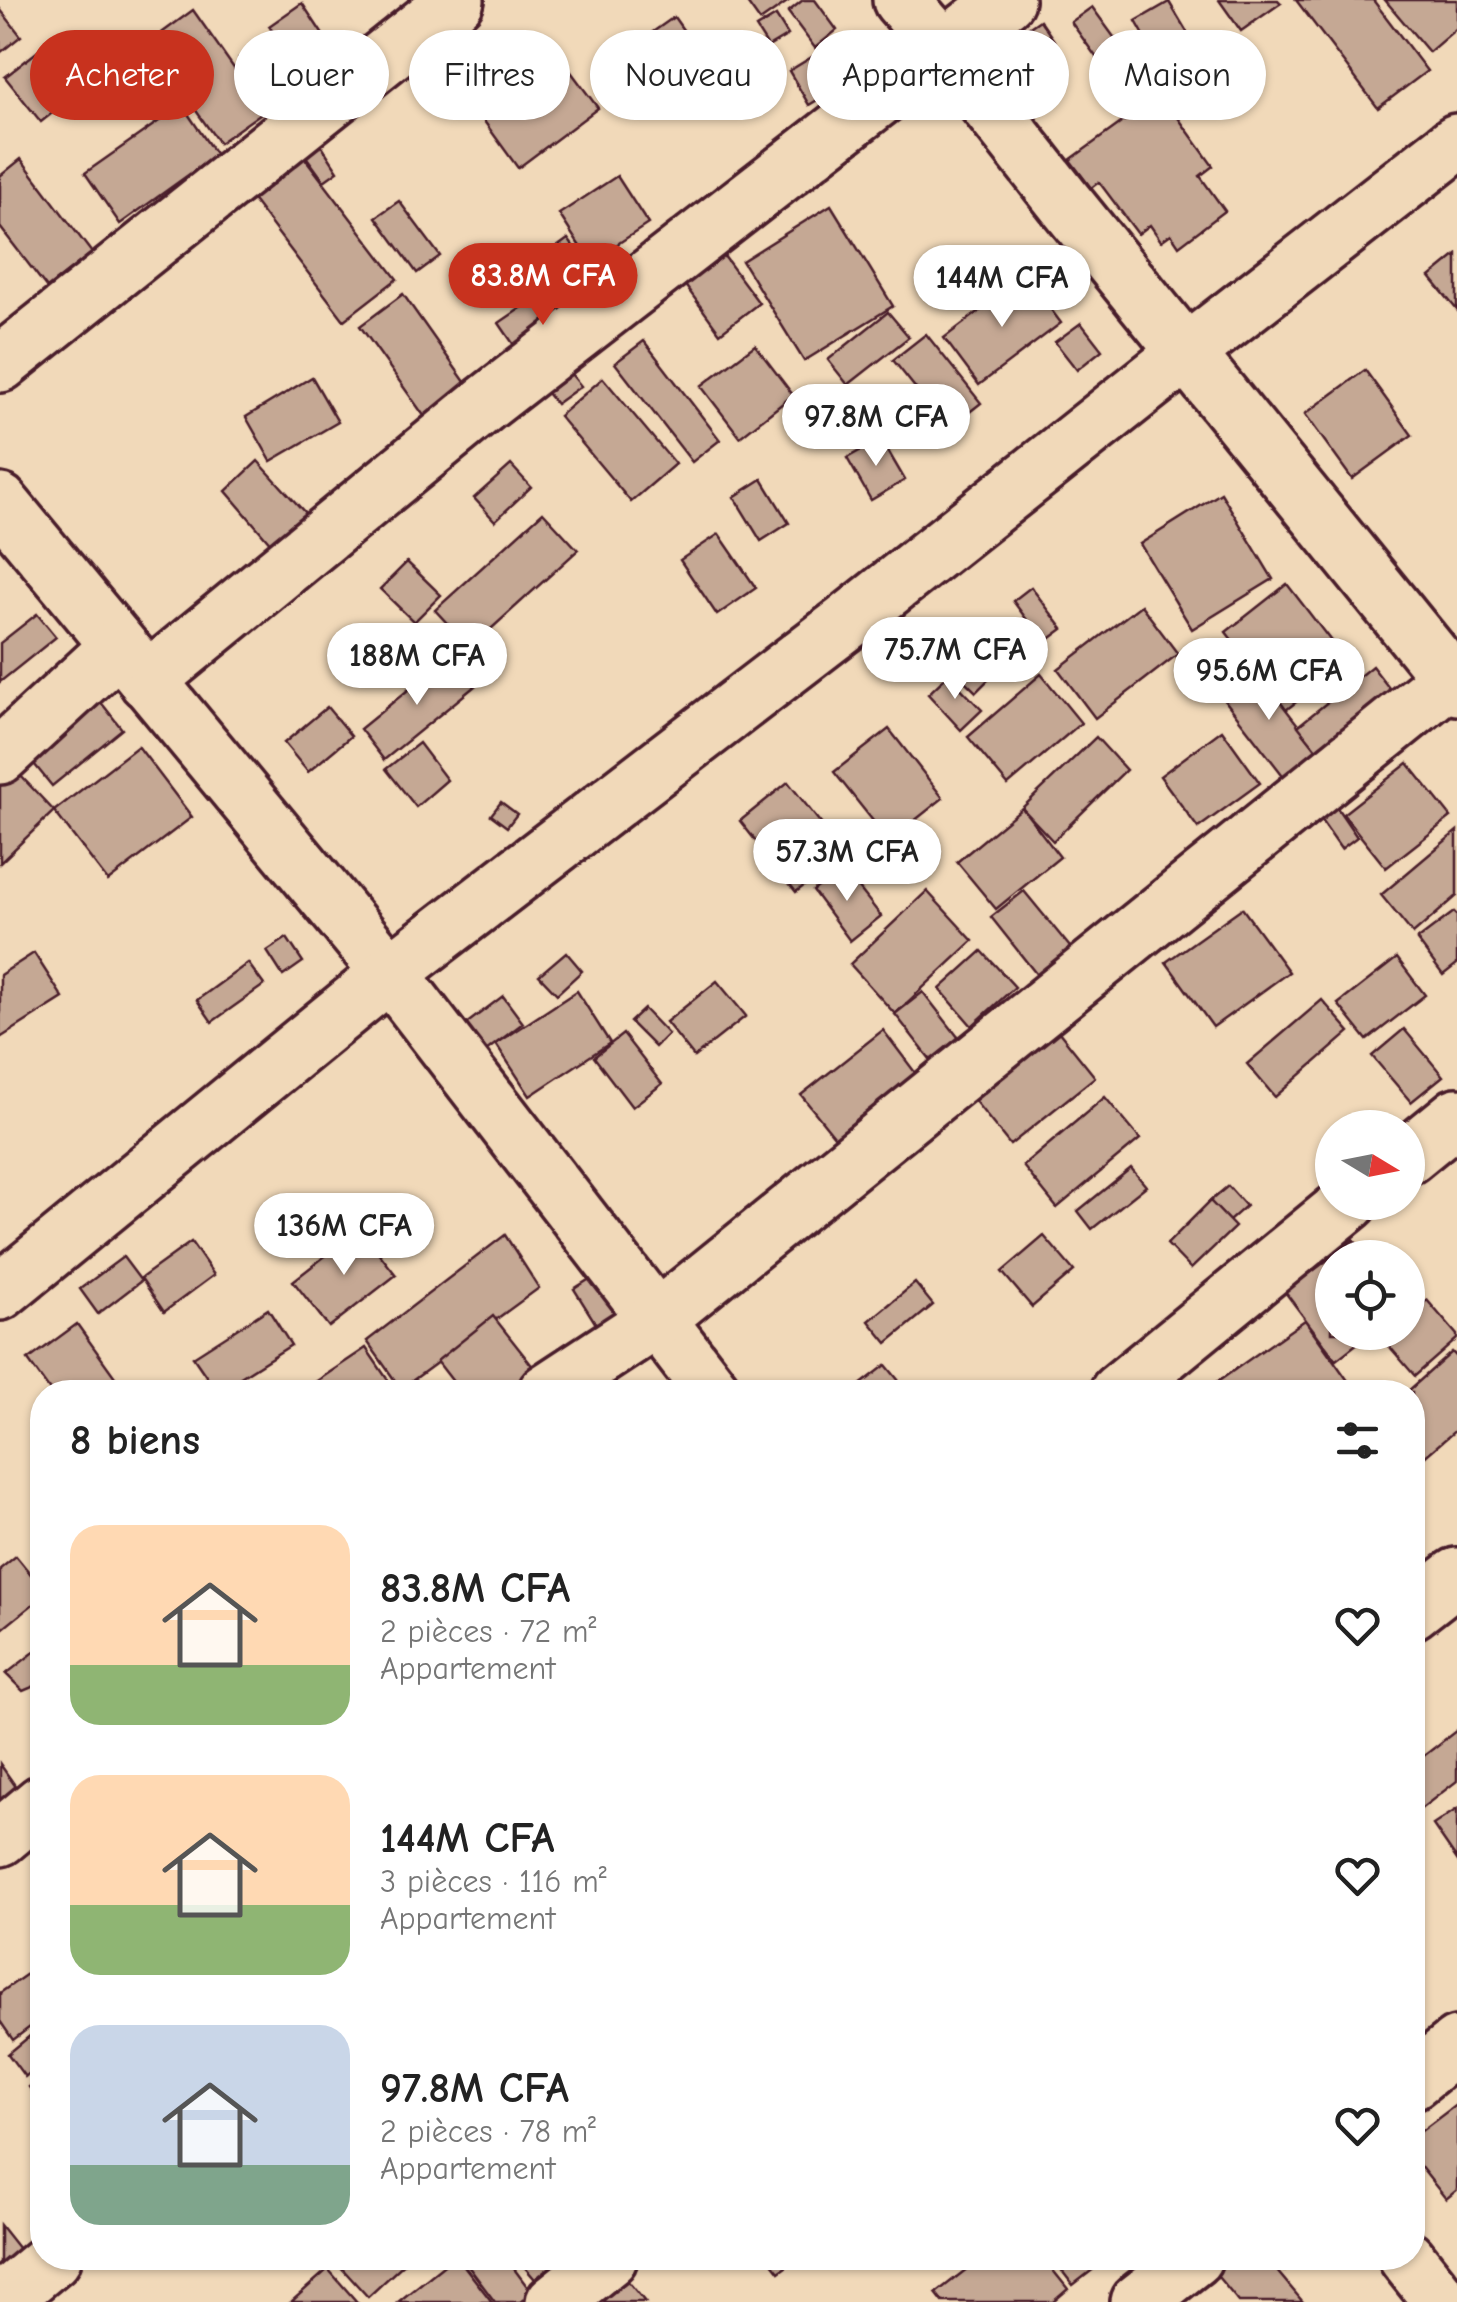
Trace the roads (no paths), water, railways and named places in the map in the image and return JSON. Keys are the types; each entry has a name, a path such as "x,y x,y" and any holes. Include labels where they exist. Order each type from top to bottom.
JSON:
{"street":[{"path":"0,364 456,0"},
{"path":"901,0 927,30"},
{"path":"969,30 1006,0"},
{"path":"0,756 133,664 485,404 853,120"},
{"path":"564,1380 657,1318 1455,679 1000,120"},
{"path":"0,1292 390,973 846,623 1457,142"},
{"path":"0,502 390,973 704,1380"},
{"path":"1425,1142 1457,1116"},
{"path":"1133,1380 1328,1220"},
{"path":"1425,1601 1457,1576"},
{"path":"0,1838 30,1813"},
{"path":"1425,2071 1457,2045"},
{"path":"0,2302 39,2270"},
{"path":"554,2302 594,2270"},
{"path":"1138,2302 1179,2270"},
{"path":"1417,2270 1442,2302"}]}
